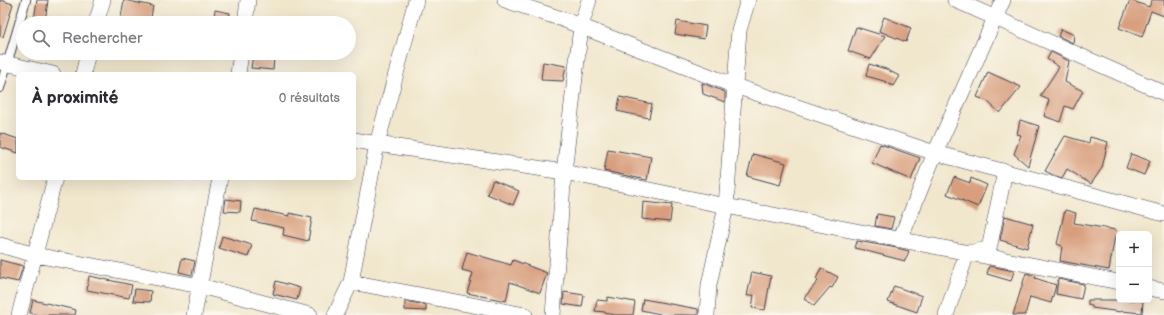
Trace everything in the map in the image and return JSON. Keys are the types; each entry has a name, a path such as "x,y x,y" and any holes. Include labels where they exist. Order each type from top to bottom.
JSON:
{"street":[{"path":"98,16 103,0"},
{"path":"246,16 248,0"},
{"path":"335,315 351,282 376,144 416,0"},
{"path":"505,0 581,26 735,86 935,152 1164,214"},
{"path":"553,315 564,172 581,26 589,0"},
{"path":"707,315 709,285 726,206 739,30 748,0"},
{"path":"955,0 1164,93"},
{"path":"900,240 935,152 1003,0"},
{"path":"83,72 86,60"},
{"path":"238,72 240,60"},
{"path":"3,63 44,72"},
{"path":"356,140 564,172 726,206 1116,281"},
{"path":"967,253 989,250 1005,171"},
{"path":"19,315 54,180"},
{"path":"194,315 220,180"},
{"path":"0,245 35,255 200,286 310,315"},
{"path":"946,315 967,253"},
{"path":"351,282 525,315"},
{"path":"1152,289 1164,291"}],"lane":[{"path":"20,16 26,0"},
{"path":"0,88 3,63 16,27"}],"building":[{"path":"0,0 13,4 3,37 0,36"},
{"path":"37,0 48,0 46,16 35,16"},
{"path":"124,0 153,6 151,16 121,16"},
{"path":"1130,0 1149,7 1152,0 1164,0 1164,16 1151,11 1142,37 1119,28"},
{"path":"215,10 230,13 229,16 214,16"},
{"path":"884,17 911,28 906,42 879,31"},
{"path":"677,21 706,26 704,39 675,34"},
{"path":"856,27 885,36 871,59 848,51"},
{"path":"1061,29 1074,35 1073,43 1058,36"},
{"path":"1051,52 1069,61 1065,82 1083,91 1073,109 1065,106 1060,122 1044,116 1049,100 1040,96 1059,67 1047,59"},
{"path":"252,60 274,60 273,70 251,68"},
{"path":"543,62 566,66 563,81 541,80"},
{"path":"869,64 886,69 899,76 893,86 884,81 866,76"},
{"path":"988,72 1021,87 1000,113 987,101 977,97"},
{"path":"702,83 725,92 725,102 703,94"},
{"path":"620,97 652,104 649,118 617,111"},
{"path":"1020,120 1039,126 1028,166 1014,154 1021,135 1017,134"},
{"path":"0,133 16,138 16,152 0,147"},
{"path":"1065,136 1089,143 1090,137 1108,142 1102,168 1091,184 1067,169 1062,178 1045,171"},
{"path":"880,144 920,158 911,180 872,163"},
{"path":"608,149 651,157 647,180 604,171"},
{"path":"753,154 786,163 780,185 747,176"},
{"path":"1131,154 1150,161 1144,175 1126,168"},
{"path":"954,177 970,183 971,178 987,185 978,207 947,194"},
{"path":"493,180 519,191 513,205 487,194"},
{"path":"226,199 241,201 240,212 224,211"},
{"path":"643,202 672,205 670,222 642,219"},
{"path":"255,209 289,216 289,213 312,218 308,241 283,235 284,228 252,221"},
{"path":"1065,210 1076,213 1074,223 1116,230 1109,270 1060,261 1062,246 1057,244"},
{"path":"877,214 894,217 891,229 875,226"},
{"path":"1005,216 1033,224 1027,248 1000,240"},
{"path":"222,236 252,245 248,257 219,248"},
{"path":"857,241 909,251 905,261 855,248"},
{"path":"467,252 511,265 513,260 547,273 540,293 510,282 506,301 467,293 473,273 462,270"},
{"path":"182,258 195,261 192,275 179,272"},
{"path":"0,260 23,266 18,282 0,278"},
{"path":"989,266 1014,271 1011,281 987,274"},
{"path":"821,268 838,277 832,288 830,287 814,306 804,298 818,281 816,279"},
{"path":"752,272 771,276 765,310 752,308 754,295 747,296"},
{"path":"1026,273 1036,276 1035,278 1056,285 1051,303 1030,297 1025,315 1013,315"},
{"path":"89,276 132,285 129,298 87,290"},
{"path":"1058,279 1084,284 1081,299 1056,294"},
{"path":"276,281 300,288 297,300 273,294"},
{"path":"894,286 922,296 917,312 888,302"},
{"path":"135,289 151,291 150,302 133,301"},
{"path":"564,292 584,295 582,307 563,304"},
{"path":"608,297 635,302 633,315 615,315 595,311 597,300 607,301"},
{"path":"643,299 698,309 698,315 660,315 641,310"},
{"path":"33,300 76,310 75,315 38,315 30,313"},
{"path":"1088,300 1116,300 1116,303 1143,303 1142,313 1092,308 1092,306 1088,305"},
{"path":"405,301 426,305 426,311 405,310"}]}
